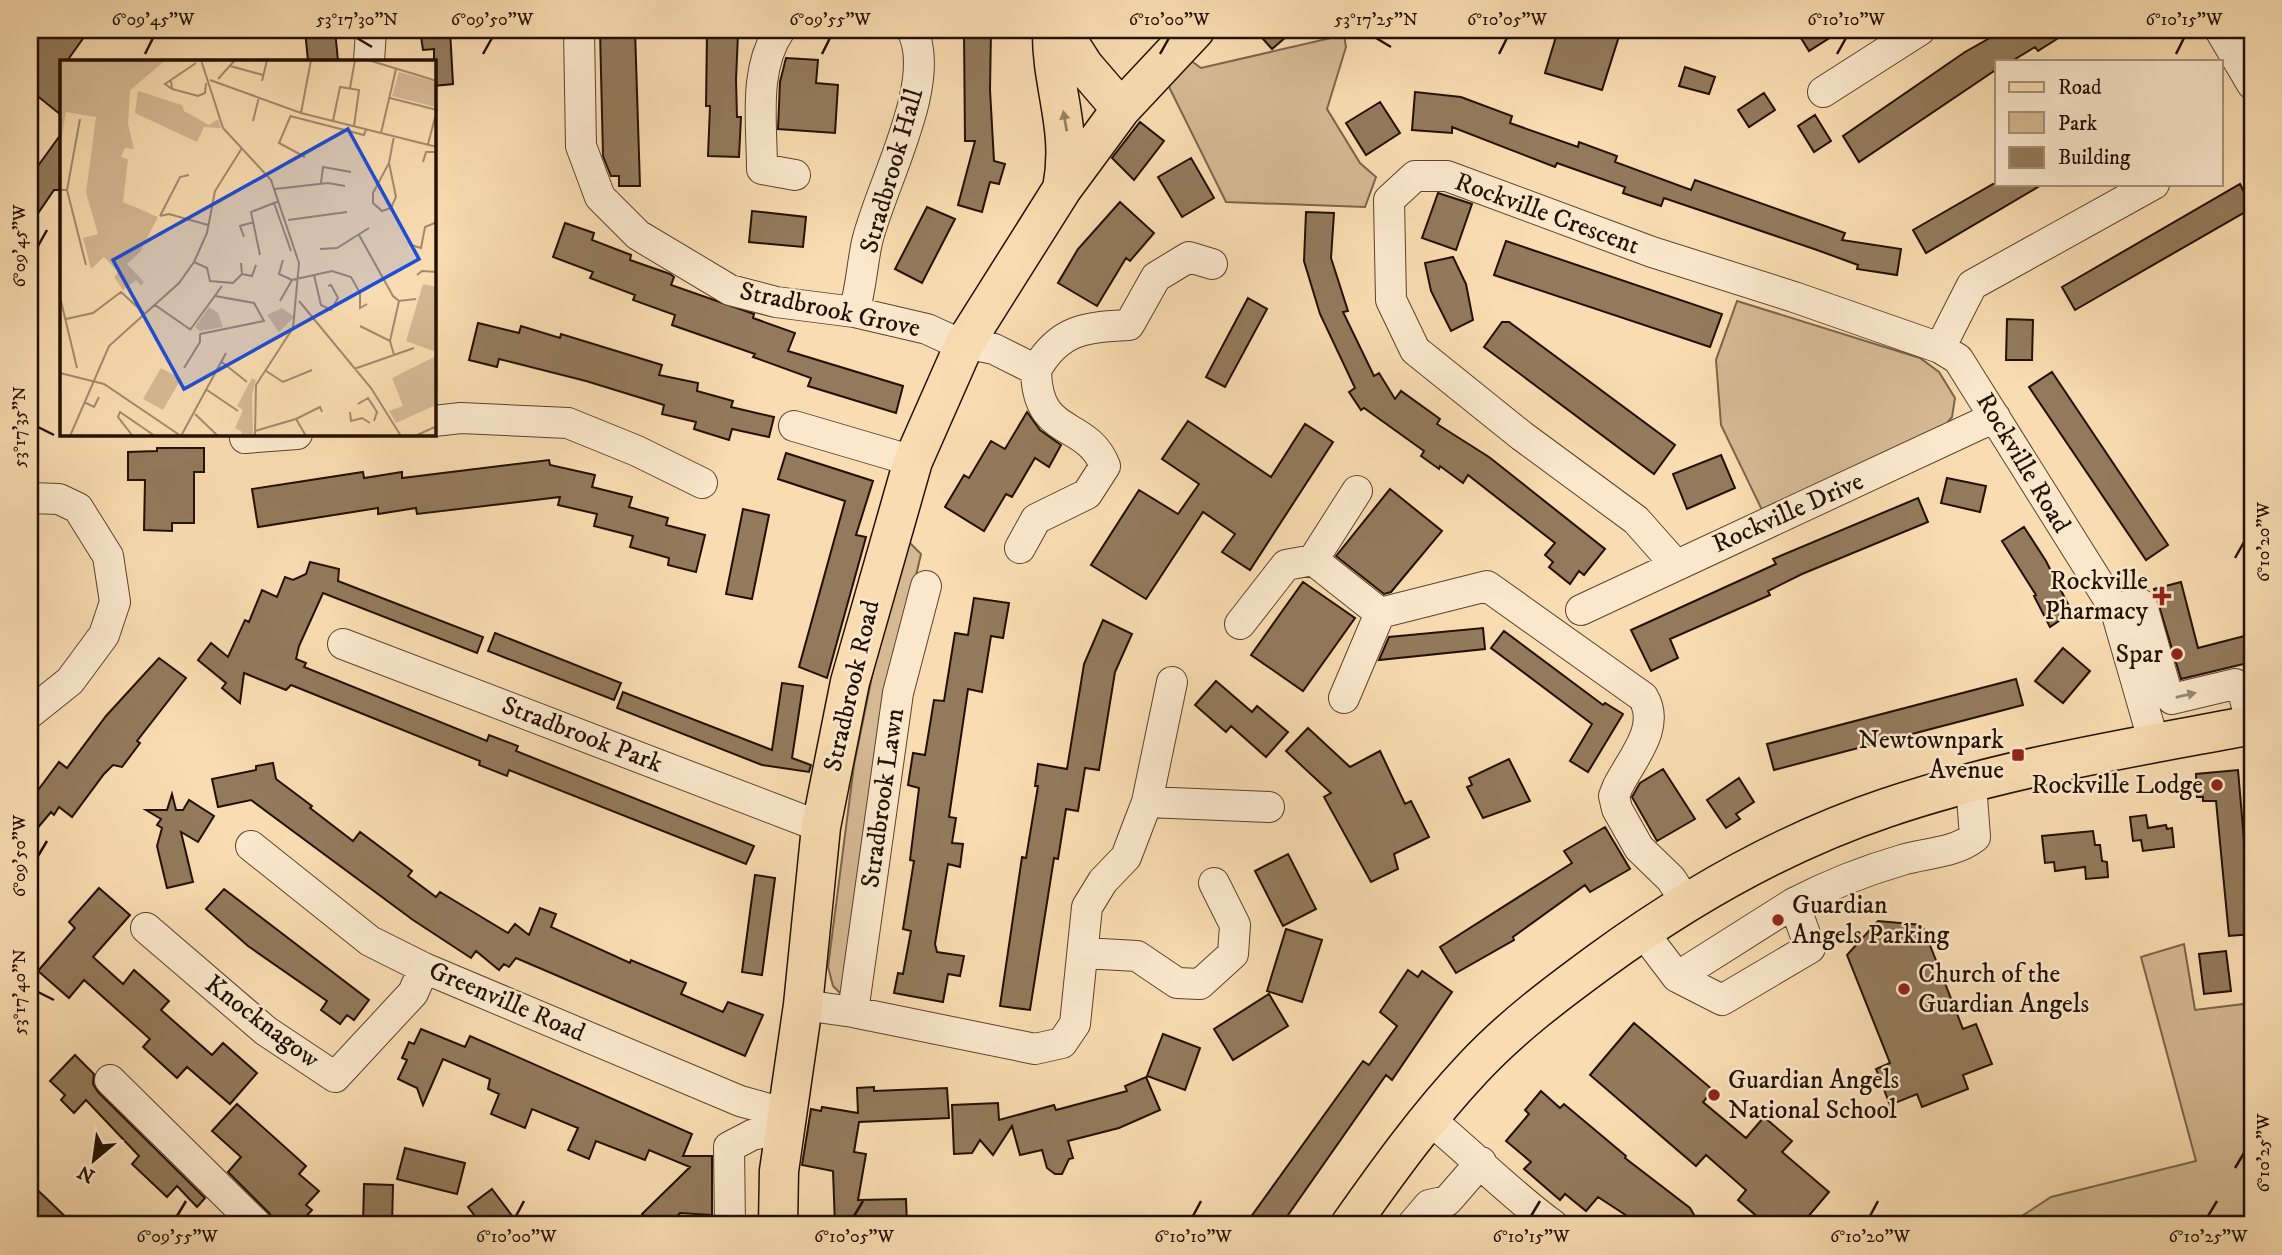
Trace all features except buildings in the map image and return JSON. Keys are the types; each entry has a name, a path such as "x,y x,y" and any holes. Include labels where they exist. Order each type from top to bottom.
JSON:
{"main road":[{"name":"Stradbrook Road","path":"1052,30 1067,133 1068,161 1062,188"},
{"path":"1061,30 1084,66 1121,108"},
{"name":"Stradbrook Road","path":"778,1225 779,1171 803,1005 821,827 850,682 913,461 965,343 1062,188 1121,108 1195,30"},
{"path":"1350,1225 1429,1119 1473,1068 1538,1006 1686,902 1784,847 1887,807 1971,784 2154,743 2252,725"}],"street":[{"path":"369,60 371,30"},
{"name":"Stradbrook Grove","path":"579,30 581,146 600,197 638,234 730,290 776,302 855,312 927,330 965,343 994,349 1037,370"},
{"path":"780,30 769,46 762,87 762,170 795,175"},
{"name":"Stradbrook Hall","path":"855,312 867,242 918,88 920,57 912,30"},
{"path":"1823,92 1891,38 1920,30"},
{"path":"2220,30 2252,84"},
{"name":"Rockville Crescent","path":"1675,564 1636,520 1522,436 1415,350 1391,300 1389,200 1415,176 1447,176 1652,252 1794,297 1940,348"},
{"path":"1940,348 1972,285 2150,186"},
{"path":"1020,548 1036,519 1087,494 1105,466 1098,448 1054,421 1043,408 1037,389 1037,370 1044,357 1070,332 1129,325 1156,276 1189,257 1212,264"},
{"name":"Rockville Road","path":"1940,348 1958,359 2116,611 2154,743"},
{"name":"Rockville Drive","path":"1581,610 1995,417"},
{"path":"436,421 461,418 568,423 637,450 702,483"},
{"path":"794,426 913,461"},
{"path":"244,438 270,436"},
{"path":"1240,624 1286,565 1314,560 1357,491"},
{"path":"30,498 59,499 78,508 108,556 115,602 104,635 70,681 30,713"},
{"path":"1314,560 1380,613"},
{"name":"Stradbrook Lawn","path":"853,1012 898,693 926,586"},
{"path":"1380,613 1487,586 1643,697 1651,710 1651,723 1614,796 1617,809 1639,848 1671,879 1686,902"},
{"path":"2116,611 2136,602 2142,605 2167,692 2172,699 2235,684 2242,688 2252,725"},
{"path":"1344,698 1380,613"},
{"name":"Stradbrook Park","path":"343,644 821,827"},
{"path":"803,1005 853,1012 1035,1049 1062,1043 1075,1024 1087,907 1103,881 1126,857 1147,802 1172,682"},
{"path":"1677,977 1794,903 1833,883 1904,860 1964,846 1975,837 1971,784"},
{"path":"1147,802 1269,807"},
{"name":"Greenville Road","path":"251,846 370,941 424,968 786,1121"},
{"path":"1083,953 1136,956 1177,983 1199,985 1233,954 1235,925 1214,883"},
{"path":"1642,931 1677,977 1722,1000 1767,976 1810,948 1794,903"},
{"name":"Knocknagow","path":"146,928 266,1031 335,1077 412,993 424,968"},
{"path":"110,1080 253,1224"},
{"path":"1429,1119 1481,1162 1512,1195 1553,1225"},
{"path":"730,1225 729,1147 786,1121"},
{"path":"1412,1225 1429,1205 1447,1201 1481,1162"}],"green space":[{"path":"2219,30 2252,30 2252,81"},
{"path":"1344,35 1346,47 1327,109 1360,163 1376,177 1365,207 1226,202 1168,85 1190,60 1201,68"},
{"path":"1737,301 1920,358 1939,372 1955,398 1952,417 1943,428 1763,512 1721,425 1716,360"},
{"path":"901,534 921,554 888,697 846,999 833,986 828,967 854,765"},
{"path":"2184,944 2195,1010 2252,1003 2252,1225 2008,1225 2051,1197 2196,1161 2141,957"}],"place":[{"name":"Rockville Pharmacy","path":"2162,596"},
{"name":"Spar","path":"2177,654"},
{"name":"Newtownpark Avenue","path":"2018,755"},
{"name":"Rockville Lodge","path":"2217,785"},
{"name":"Guardian Angels Parking","path":"1778,920"},
{"name":"Church of the Guardian Angels","path":"1904,989"},
{"name":"Guardian Angels National School","path":"1714,1095"}]}
